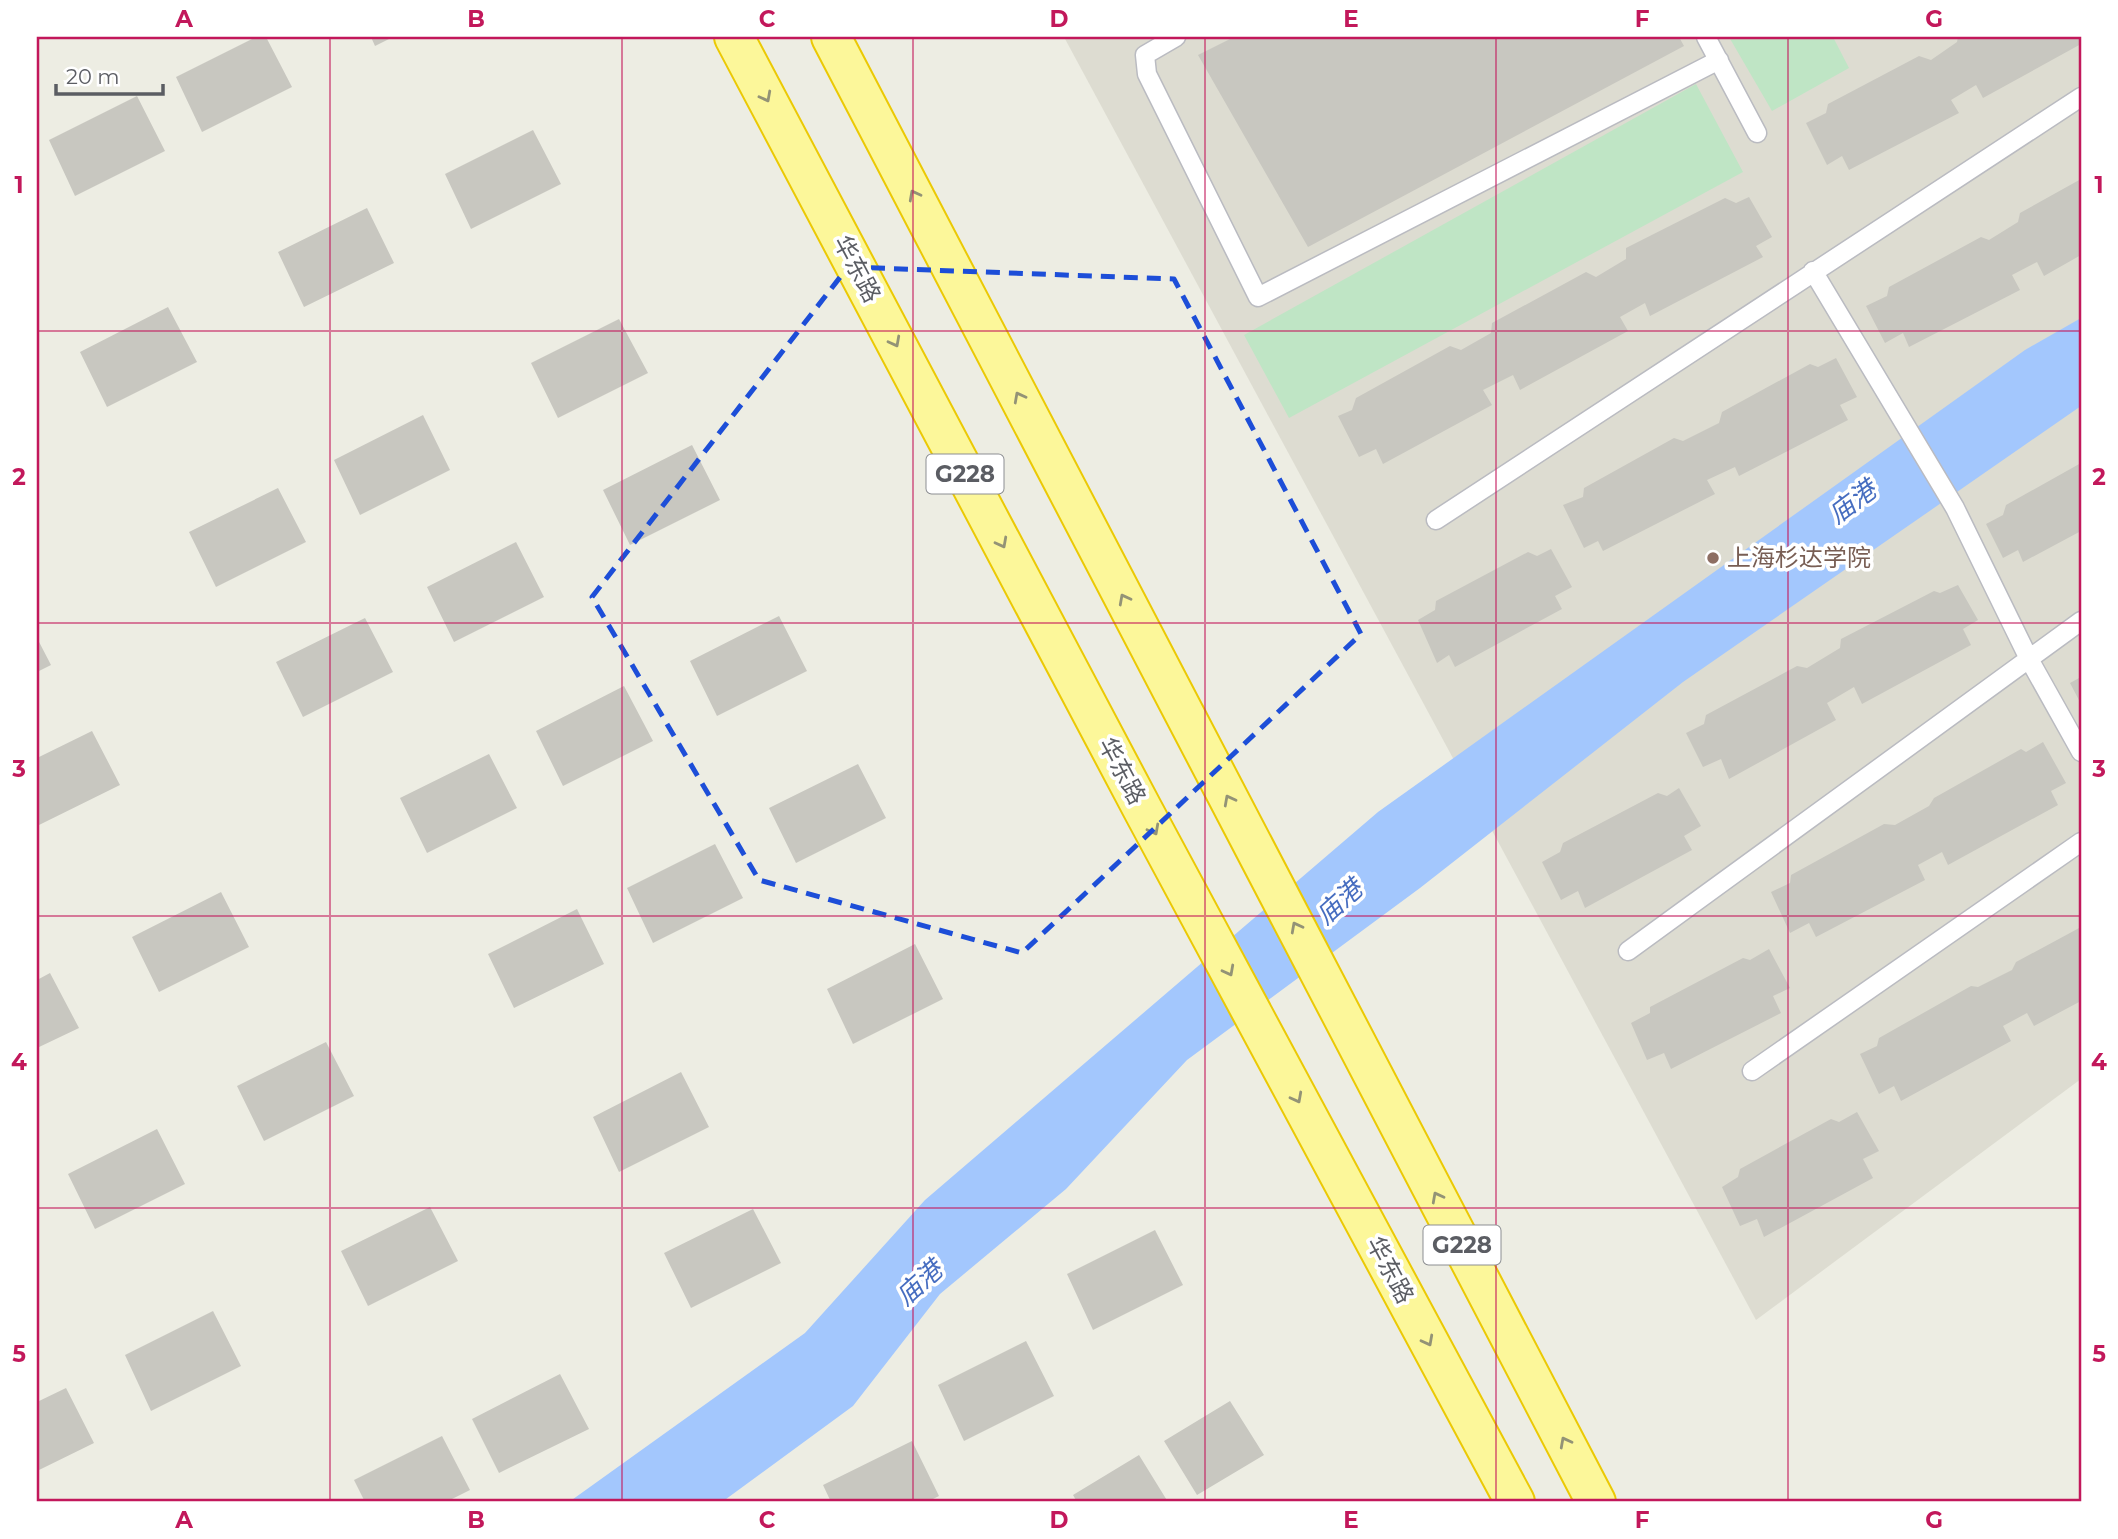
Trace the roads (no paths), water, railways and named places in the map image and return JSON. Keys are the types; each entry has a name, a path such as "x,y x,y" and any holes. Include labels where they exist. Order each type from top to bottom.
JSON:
{"highway":[{"name":"华东路","path":"734,37 1197,911 1515,1502"},
{"name":"G228","path":"831,37 1596,1502"}],"lane":[{"path":"1176,37 1145,55 1147,74 1258,297 1719,61"},
{"path":"1706,37 1757,133"},
{"path":"1436,520 2081,97"},
{"path":"1813,271 1955,508 2029,659 2081,752"},
{"path":"1628,951 2081,621"},
{"path":"1752,1071 2081,842"}],"water":[{"name":"庙港","path":"2081,318 2081,406 1683,682 1420,888 1187,1060 1066,1189 940,1294 853,1406 722,1502 569,1502 805,1333 925,1200 1378,812 2025,350"}],"place":[{"name":"上海杉达学院","path":"1713,558"}]}
